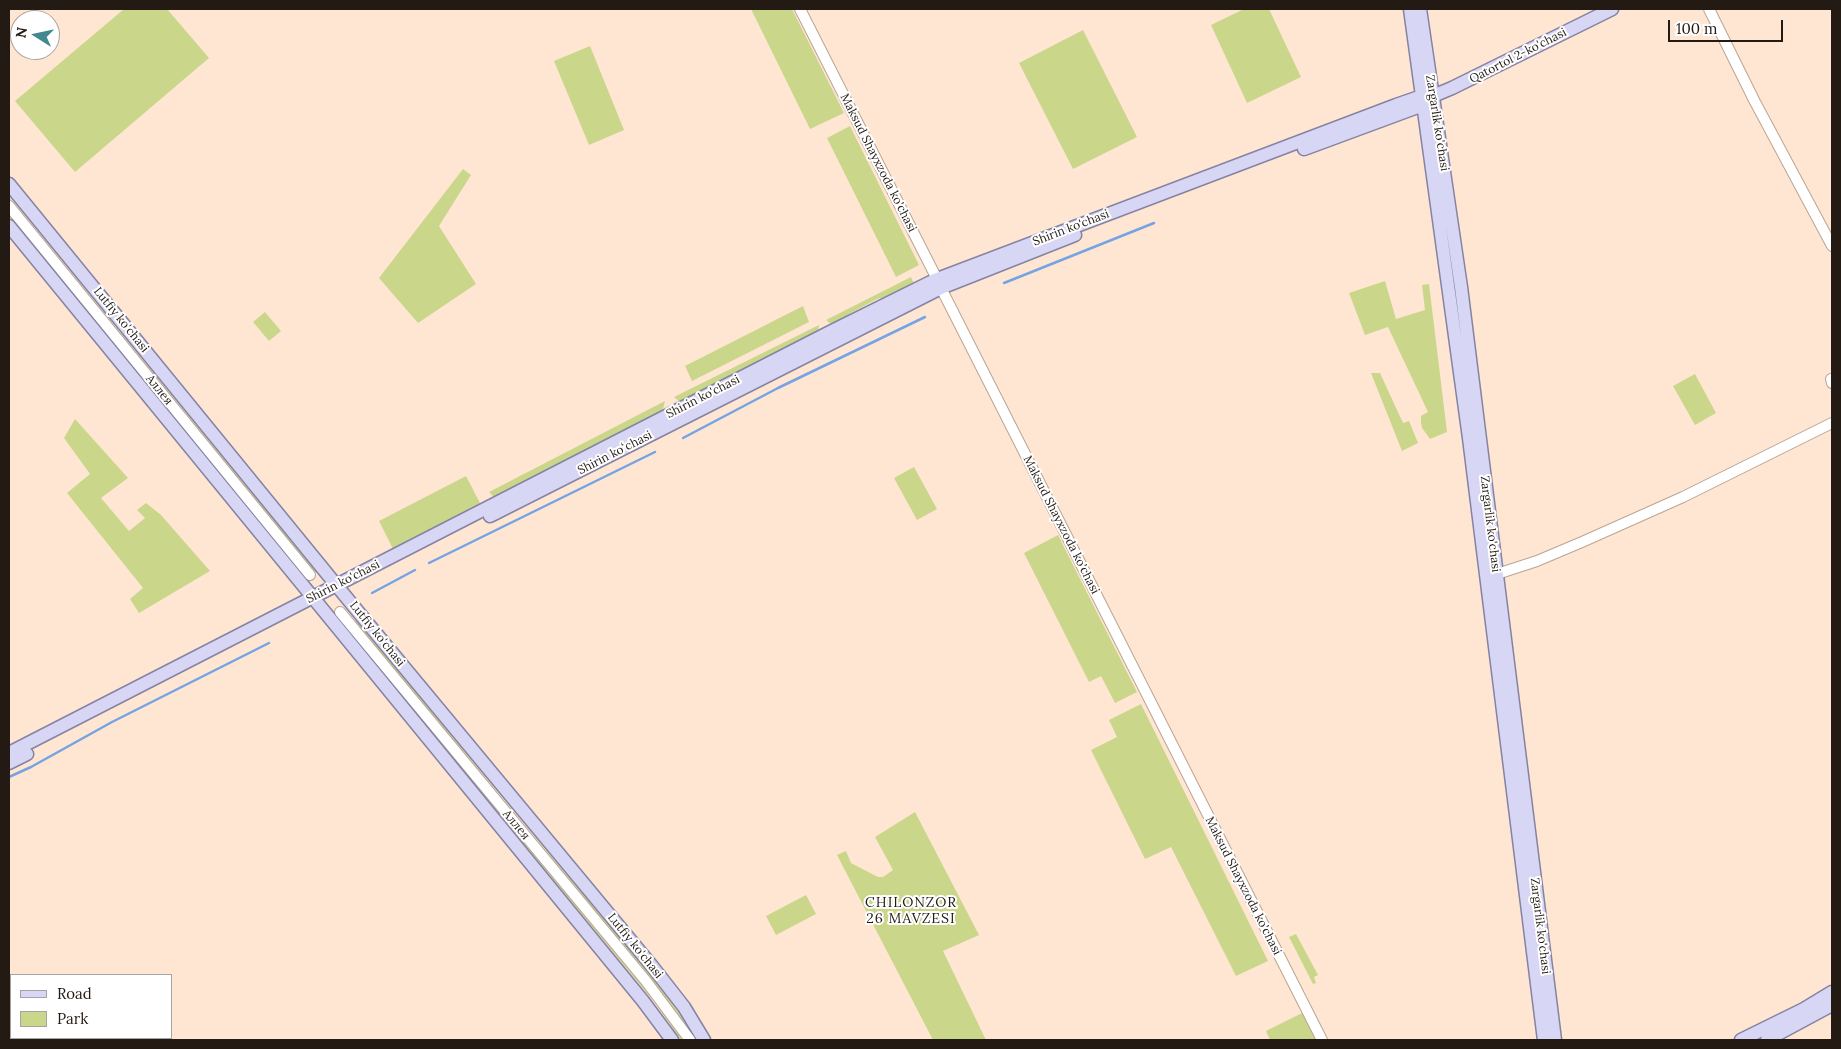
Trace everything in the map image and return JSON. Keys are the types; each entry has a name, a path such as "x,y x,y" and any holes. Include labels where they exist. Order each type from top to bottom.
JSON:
{"main road":[{"name":"Zargarlik ko'chasi","path":"1410,9 1461,287 1555,1040"},
{"name":"Zargarlik ko'chasi","path":"1420,9 1426,99 1544,1040"},
{"name":"Qatortol 2-ko'chasi","path":"1426,99 1471,80 1612,9"},
{"name":"Shirin ko'chasi","path":"9,763 339,588 939,284 1219,180 1426,99"},
{"name":"Lutfiy ko'chasi","path":"9,184 339,588 652,966 678,1000 704,1040"},
{"path":"9,226 314,601 643,1000 672,1040"},
{"name":"Shirin ko'chasi","path":"9,753 314,601"},
{"path":"1741,1040 1804,1009 1832,992"},
{"path":"1767,1040 1832,1005"}],"street":[{"name":"Maksud Shayxzoda ko'chasi","path":"800,9 1322,1040"},
{"path":"1709,9 1754,100 1832,246"},
{"name":"Аллея","path":"9,206 310,575"},
{"path":"1832,379 1832,383"},
{"path":"1496,574 1537,561 1684,497 1832,423"},
{"name":"Аллея","path":"340,612 646,981 690,1040"}],"green space":[{"path":"124,9 167,9 209,58 75,172 15,101"},
{"path":"751,9 792,9 844,113 810,129"},
{"path":"1244,9 1269,9 1301,77 1247,103 1211,25"},
{"path":"1083,30 1137,137 1073,169 1019,63"},
{"path":"590,46 624,130 589,145 554,61"},
{"path":"850,126 919,265 896,277 827,138"},
{"path":"463,169 471,175 439,226 476,284 418,323 379,278"},
{"path":"9,197 317,572 304,581 217,469 9,217"},
{"path":"911,277 914,284 893,295 877,299 849,314 841,322 833,326 826,320"},
{"path":"1385,281 1396,319 1425,310 1422,285 1429,284 1447,432 1430,439 1422,428 1421,422 1421,416 1428,412 1388,327 1365,335 1349,293"},
{"path":"803,306 809,322 692,381 685,366"},
{"path":"265,312 281,331 269,341 253,322"},
{"path":"819,325 818,332 681,403 674,397"},
{"path":"1371,373 1380,373 1403,423 1409,421 1418,443 1402,451"},
{"path":"1695,374 1716,413 1695,425 1673,386"},
{"path":"665,401 662,413 496,499 489,492"},
{"path":"75,419 128,478 101,498 129,531 145,518 137,510 146,503 161,515 210,571 139,613 130,599 143,588 67,493 90,474 64,438"},
{"path":"914,467 937,509 917,520 894,478"},
{"path":"466,476 480,503 393,549 379,521"},
{"path":"1058,535 1137,692 1115,703 1101,676 1089,682 1024,553"},
{"path":"357,620 520,820 642,964 667,995 696,1040 681,1040 655,1003 346,629"},
{"path":"1141,704 1268,961 1236,976 1171,847 1145,859 1091,750 1117,737 1109,720"},
{"path":"915,812 979,935 943,951 986,1040 933,1040 837,855 846,851 851,863 878,877 883,877 893,870 875,837"},
{"path":"806,895 816,914 776,935 766,916"},
{"path":"1296,934 1318,975 1314,977 1316,983 1313,984 1289,937"},
{"path":"1302,1013 1316,1040 1270,1040 1266,1031"}],"waterway":[{"path":"1004,283 1154,223"},
{"path":"683,438 778,388 925,317"},
{"path":"429,563 655,452"},
{"path":"372,593 415,570"},
{"path":"9,777 31,767 112,722 269,643"}],"district":[{"name":"CHILONZOR 26 MAVZESI","path":"911,912"}]}
